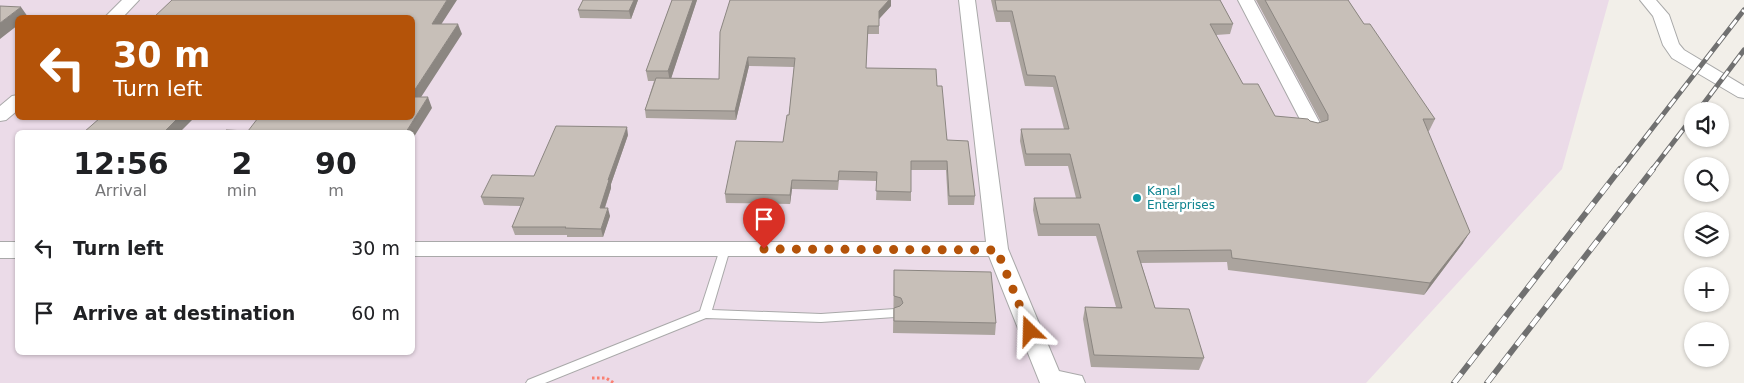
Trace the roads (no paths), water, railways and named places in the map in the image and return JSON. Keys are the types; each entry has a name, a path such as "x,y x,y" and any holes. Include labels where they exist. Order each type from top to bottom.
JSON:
{"street":[{"path":"115,15 132,0"},
{"path":"967,0 997,250 1050,380 1073,383"},
{"path":"1246,0 1313,127"},
{"path":"1648,0 1661,15 1671,45 1678,54 1744,93"},
{"path":"0,116 15,103"},
{"path":"415,249 997,250"},
{"path":"0,250 15,250"}],"lane":[{"path":"705,314 725,249"},
{"path":"532,383 705,314 821,318 895,313"}],"railway":[{"path":"1620,170 1744,10"},
{"path":"1705,102 1744,50"},
{"path":"1652,170 1684,128"},
{"path":"1454,383 1620,169"},
{"path":"1487,383 1653,169"}],"place":[{"name":"Kanal Enterprises","path":"1137,198"}]}
